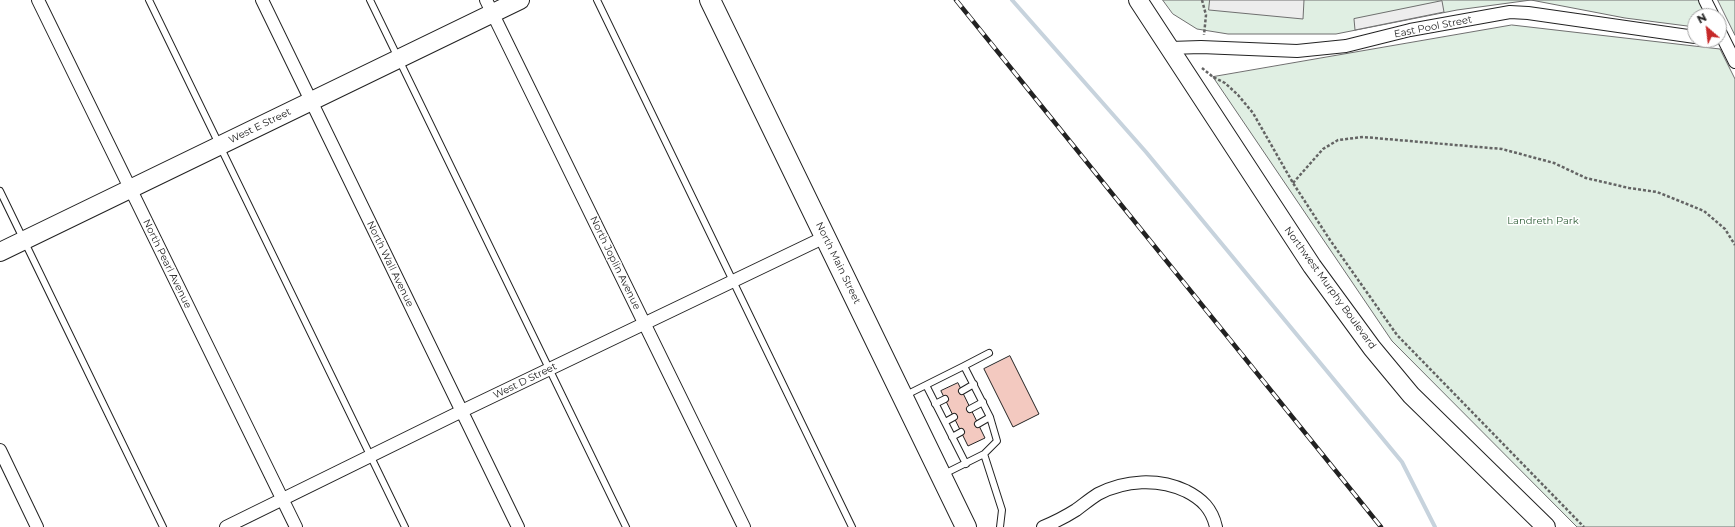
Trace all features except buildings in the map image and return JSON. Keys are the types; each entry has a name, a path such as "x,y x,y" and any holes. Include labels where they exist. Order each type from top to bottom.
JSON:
{"main road":[{"name":"North Main Street","path":"710,0 966,527"}],"street":[{"name":"North Pearl Avenue","path":"38,0 296,527"},
{"name":"North Wall Avenue","path":"262,0 518,527"},
{"name":"West E Street","path":"0,252 398,59 489,7 520,0"},
{"name":"Northwest Murphy Boulevard","path":"1138,0 1312,266 1372,348 1411,395 1546,527"},
{"name":"North Joplin Avenue","path":"489,7 744,527"},
{"name":"East Pool Street","path":"1170,48 1201,47 1297,51 1346,46 1410,30 1510,12 1528,13 1687,36"},
{"path":"1725,48 1735,62"},
{"name":"West D Street","path":"226,527 462,411 825,237"},
{"path":"0,450 37,527"},
{"path":"1043,527 1059,520 1097,495 1110,489 1136,483 1152,482 1167,484 1198,497 1212,513 1216,527"}],"lane":[{"path":"149,0 405,527"},
{"path":"370,0 626,527"},
{"path":"597,0 852,527"},
{"path":"0,190 163,527"},
{"path":"903,397 989,353"},
{"path":"941,476 984,454 997,441 990,417 964,366"},
{"path":"962,391 974,384"},
{"path":"926,385 966,464"},
{"path":"935,404 945,399"},
{"path":"970,409 983,402"},
{"path":"945,422 954,417"},
{"path":"978,424 990,417"},
{"path":"952,437 962,432"},
{"path":"984,454 1002,510 1000,527"}],"path":[{"path":"1202,0 1206,15 1199,66 1213,77 1225,83 1238,95 1252,113 1293,183 1330,240 1397,336 1584,527"},
{"path":"1293,183 1323,149 1338,140 1363,137 1502,149 1554,163 1586,178 1629,188 1656,192 1704,211 1725,229 1735,245"}],"green space":[{"path":"1163,0 1531,0 1457,10 1336,34 1228,34 1197,29 1173,14"},
{"path":"1531,0 1706,0 1709,8 1687,8 1687,26 1625,18"},
{"path":"1718,0 1735,0 1735,35 1727,19 1727,8 1722,8"},
{"name":"Landreth Park","path":"1512,25 1687,45 1687,48 1720,49 1735,79 1735,527 1577,527 1392,341 1213,77"}],"shaded area":[{"path":"1210,0 1304,0 1303,19 1209,10"},
{"path":"1442,1 1444,12 1355,30 1354,19"}],"waterway":[{"path":"1012,0 1146,152 1402,462 1435,527"}],"railway":[{"path":"956,0 1381,527"}]}
